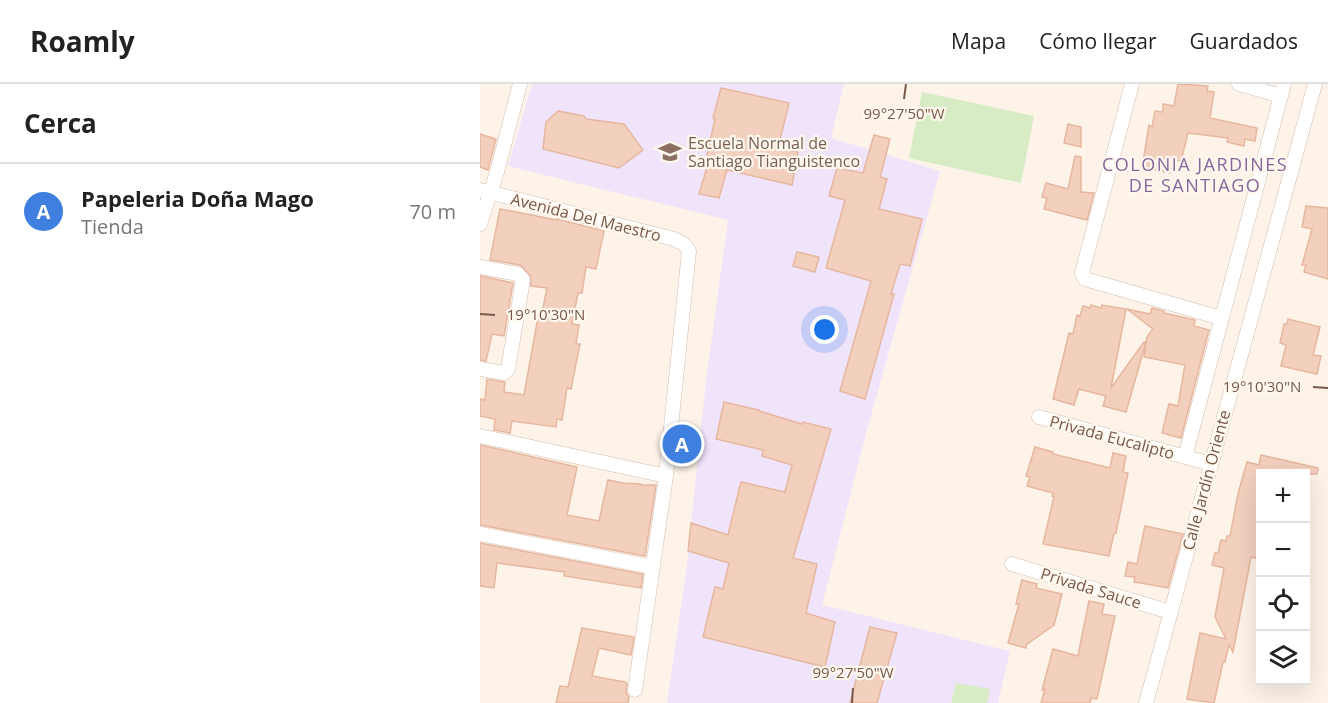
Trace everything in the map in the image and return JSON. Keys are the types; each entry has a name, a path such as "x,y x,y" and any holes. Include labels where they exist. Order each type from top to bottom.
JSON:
{"street":[{"path":"480,224 485,192 497,172 520,84"},
{"path":"1132,84 1082,273 1085,279 1221,318"},
{"path":"1185,457 1282,90 1239,84"},
{"name":"Calle Jardín Oriente","path":"1146,703 1315,84"},
{"name":"Avenida Del Maestro","path":"485,192 674,239 684,244 689,250 666,476"},
{"path":"480,267 518,274 523,280 508,369 504,373 480,369"},
{"name":"Privada Eucalipto","path":"1039,417 1211,464"},
{"path":"480,436 666,476 635,690"},
{"path":"480,534 652,567"},
{"name":"Privada Sauce","path":"1012,564 1170,612"}],"shaded area":[{"path":"532,84 844,84 831,138 940,171 868,426 822,605 1010,651 998,703 667,703 686,572 706,381 728,220 508,166"}],"green space":[{"path":"922,92 1034,116 1021,183 909,158"},
{"path":"956,683 990,689 987,703 951,703"}],"building":[{"path":"1178,84 1208,86 1207,91 1214,92 1210,118 1257,128 1255,141 1245,139 1244,146 1227,142 1228,138 1188,133 1181,161 1173,160 1170,173 1142,168 1149,125 1152,127 1155,111 1163,112 1163,104 1174,106"},
{"path":"721,88 789,103 778,148 798,152 792,185 727,170 719,198 699,194 708,164 705,164"},
{"path":"558,111 584,116 586,119 624,124 643,150 619,168 543,149 546,122"},
{"path":"1068,124 1081,127 1081,147 1064,143"},
{"path":"480,134 496,139 488,170 480,167"},
{"path":"874,135 890,139 880,177 887,179 879,209 922,219 910,266 900,264 865,399 840,391 871,281 826,268 845,200 829,196 837,168 863,173"},
{"path":"1075,156 1081,157 1081,192 1094,193 1087,220 1044,209 1047,198 1042,197 1046,183 1068,189"},
{"path":"1306,206 1328,208 1328,279 1304,272 1306,265 1302,265 1312,229 1302,227"},
{"path":"500,209 557,219 604,231 596,269 586,267 582,293 578,293 572,324 579,325 576,344 580,344 571,389 567,388 562,420 557,419 556,427 512,421 510,433 494,430 495,419 480,416 480,399 485,400 487,379 505,382 504,392 524,395 538,317 541,318 547,288 531,286 530,275 520,265 490,260"},
{"path":"797,252 819,257 815,272 793,266"},
{"path":"480,276 513,283 504,336 492,334 486,361 480,360"},
{"path":"1091,305 1101,308 1102,305 1126,309 1111,388 1146,342 1126,412 1103,406 1106,396 1079,389 1074,405 1053,399 1069,333 1073,334 1077,315 1080,316 1083,306 1090,308"},
{"path":"1152,308 1195,320 1194,326 1209,330 1181,438 1162,433 1169,404 1178,406 1185,365 1144,357 1147,337 1153,329 1127,309 1150,314"},
{"path":"1288,319 1320,327 1313,355 1321,356 1317,374 1281,366 1286,345 1280,343 1284,324 1287,324"},
{"path":"724,402 759,410 802,424 803,422 831,429 793,558 817,564 806,613 835,622 825,667 703,637 715,587 723,589 729,563 688,551 691,523 728,535 741,482 785,492 792,465 762,456 763,450 716,439"},
{"path":"480,445 577,467 567,515 599,521 608,480 656,485 645,556 480,525"},
{"path":"1035,447 1053,452 1053,454 1110,468 1113,453 1126,456 1123,472 1128,473 1109,556 1043,544 1054,497 1053,493 1027,486 1030,477 1026,476"},
{"path":"1261,455 1318,468 1317,474 1310,474 1310,469 1256,469 1256,558 1251,557 1233,652 1229,645 1214,703 1187,699 1200,633 1226,639 1215,617 1224,568 1212,565 1221,540 1226,541 1227,536 1230,536 1247,462 1259,465"},
{"path":"1145,526 1183,534 1168,588 1134,582 1135,577 1125,576 1128,562 1137,564"},
{"path":"480,543 643,574 641,588 564,576 565,572 497,563 494,588 480,586"},
{"path":"1022,580 1037,584 1036,588 1062,594 1054,625 1026,645 1026,648 1008,643 1019,604 1016,604"},
{"path":"1089,601 1104,604 1102,614 1115,616 1097,699 1091,698 1090,703 1041,703 1045,689 1042,690 1053,649 1078,656"},
{"path":"870,627 897,633 877,703 850,703"},
{"path":"582,628 634,637 631,655 599,648 592,676 625,682 627,684 626,693 629,697 628,703 556,703 560,686 568,687"}],"place":[{"name":"Escuela Normal de Santiago Tianguistenco","path":"670,152"},
{"name":"Papeleria Doña Mago","path":"682,444"}],"district":[{"name":"COLONIA JARDINES DE SANTIAGO","path":"1195,175"}]}
